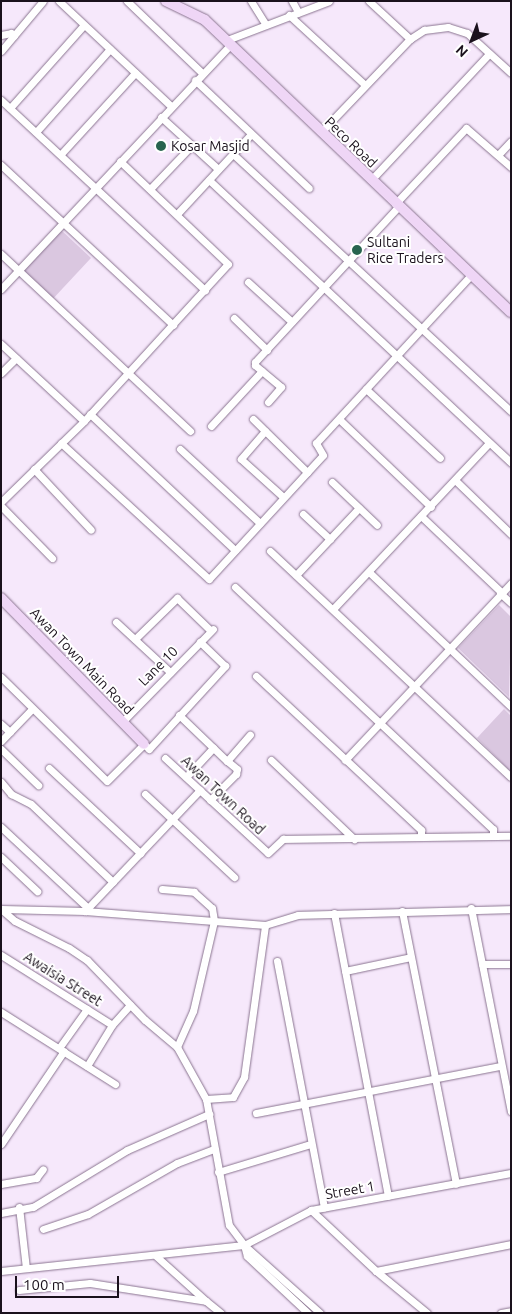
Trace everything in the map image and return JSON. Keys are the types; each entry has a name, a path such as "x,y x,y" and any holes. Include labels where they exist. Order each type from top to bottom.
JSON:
{"street":[{"path":"1,51 44,1"},
{"path":"59,1 171,106"},
{"path":"127,1 202,72"},
{"name":"Peco Road","path":"166,1 198,14 396,205 511,312"},
{"path":"251,1 266,25"},
{"path":"292,1 298,12"},
{"path":"369,1 410,39"},
{"path":"1,289 162,117 229,42 289,15 328,2"},
{"path":"289,15 365,85"},
{"path":"10,108 84,25"},
{"path":"321,132 410,39 424,30 448,27 467,33 511,73"},
{"path":"1,35 14,36"},
{"path":"36,132 110,49"},
{"path":"371,180 490,54"},
{"path":"61,154 135,73"},
{"path":"195,80 309,188"},
{"path":"1,100 205,290"},
{"path":"162,117 218,169"},
{"path":"268,402 281,387 262,371 255,362 466,128 511,167"},
{"path":"177,214 251,134"},
{"path":"498,155 511,140"},
{"path":"150,190 192,145"},
{"path":"233,154 511,411"},
{"path":"1,502 84,421 228,264 120,161"},
{"path":"2,169 64,223 173,324"},
{"path":"209,180 511,463"},
{"path":"1,254 190,431"},
{"path":"61,443 205,577 212,577 324,454 316,443 471,275"},
{"path":"248,282 292,322"},
{"path":"234,318 267,350"},
{"path":"1,344 84,421"},
{"path":"1,373 16,358"},
{"path":"211,426 262,371"},
{"path":"366,388 440,458"},
{"path":"504,404 511,398"},
{"path":"90,414 235,550"},
{"path":"253,419 307,472"},
{"path":"338,419 431,507"},
{"path":"265,431 241,459 283,497"},
{"path":"333,609 370,573 490,443"},
{"path":"180,449 260,523"},
{"path":"34,469 91,530"},
{"path":"455,480 511,534"},
{"path":"332,482 377,524"},
{"path":"1,506 52,558"},
{"path":"296,575 359,508"},
{"path":"303,514 330,539"},
{"path":"421,516 511,603"},
{"path":"270,551 511,777"},
{"path":"370,573 511,707"},
{"path":"345,760 511,583"},
{"path":"235,587 493,829 493,836"},
{"name":"Awan Town Main Road","path":"1,598 144,744"},
{"name":"Lane 10","path":"122,722 212,630 177,598 135,639"},
{"path":"116,622 170,672"},
{"path":"1,678 107,781 144,744 149,749 225,666 200,642"},
{"path":"256,676 421,830 421,837"},
{"path":"1,741 32,709"},
{"path":"179,715 236,769 236,774 210,800"},
{"path":"1,724 10,732"},
{"path":"227,761 250,735"},
{"path":"186,777 213,748"},
{"path":"1,750 38,785"},
{"name":"Awan Town Road","path":"165,758 268,854 283,839 354,839"},
{"path":"271,760 354,839 511,836"},
{"path":"49,768 140,853"},
{"path":"1,782 11,794 31,804 113,882"},
{"path":"86,909 200,790"},
{"path":"145,794 234,877"},
{"path":"1,827 86,909"},
{"path":"1,857 37,890"},
{"path":"162,890 194,892 212,908 214,921 193,1011 177,1047"},
{"path":"472,908 511,1111"},
{"path":"1,909 86,909 265,925 298,915 511,908"},
{"path":"1,909 15,921 68,948 87,960 130,1005 177,1047 206,1099 229,1225 244,1245 320,1313"},
{"path":"402,911 456,1184"},
{"path":"334,914 388,1196"},
{"path":"206,1099 233,1098 244,1077 265,925"},
{"name":"Awaisia Street","path":"1,955 112,1025"},
{"path":"345,971 411,957"},
{"path":"277,961 324,1208"},
{"path":"482,964 511,964"},
{"path":"87,1066 112,1025 130,1005"},
{"path":"1,1144 87,1009"},
{"path":"1,1012 115,1084"},
{"path":"256,1113 436,1080 501,1066"},
{"path":"1,1213 19,1207 33,1207 127,1150 208,1114"},
{"path":"218,1172 311,1144"},
{"path":"43,1229 88,1214 177,1163 214,1150"},
{"path":"1,1184 36,1178 42,1169"},
{"name":"Street 1","path":"1,1271 156,1256 244,1245 311,1210 511,1173"},
{"path":"19,1207 26,1268"},
{"path":"311,1210 376,1271 427,1313"},
{"path":"376,1271 511,1244"},
{"path":"244,1245 247,1256 308,1313"},
{"path":"156,1256 221,1313"},
{"path":"18,1290 90,1283 206,1301"},
{"path":"501,1313 511,1311"}],"shaded area":[{"path":"61,230 91,258 53,298 23,270"},
{"path":"499,605 511,617 509,697 458,648"},
{"path":"504,709 511,716 510,771 477,738"}],"place":[{"name":"Kosar Masjid","path":"161,146"},
{"name":"Sultani Rice Traders","path":"357,250"}]}
